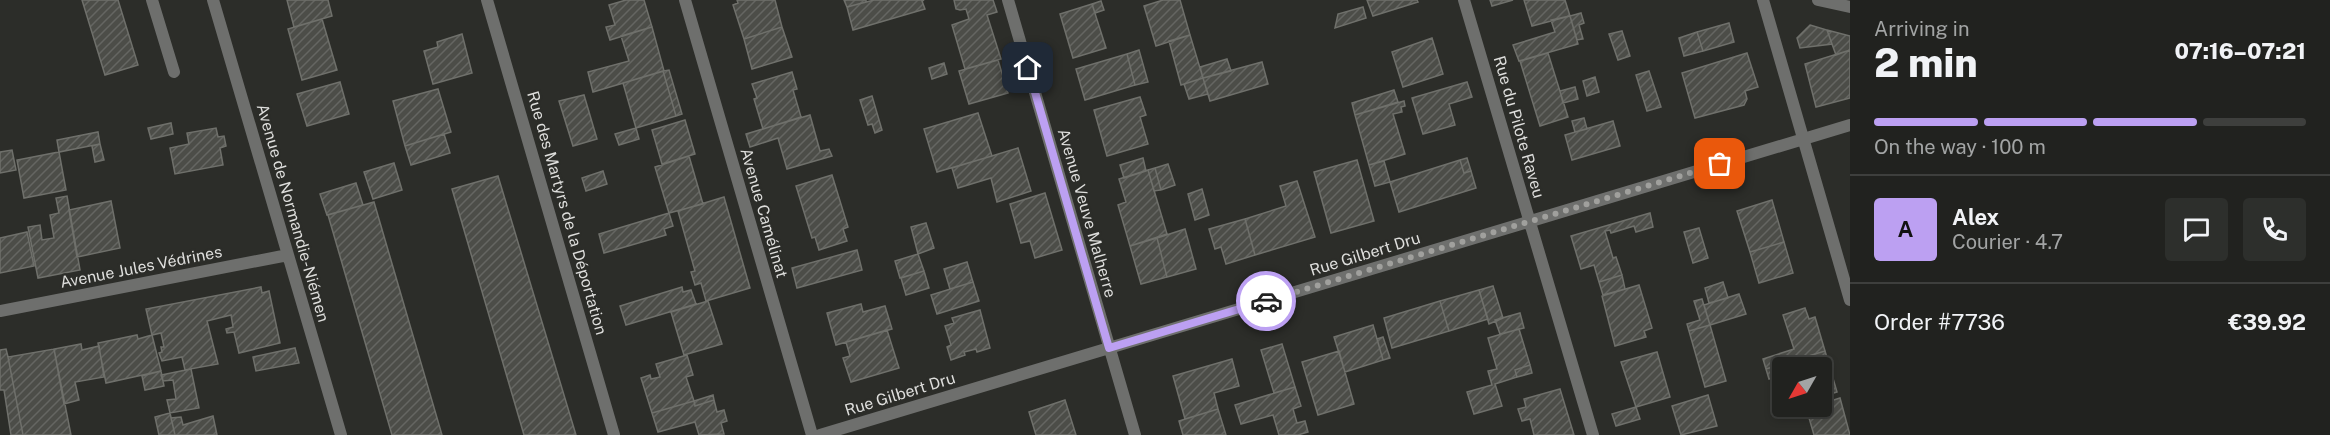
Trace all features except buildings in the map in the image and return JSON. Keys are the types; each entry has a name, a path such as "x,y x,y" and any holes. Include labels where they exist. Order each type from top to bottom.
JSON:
{"street":[{"path":"152,0 174,72"},
{"name":"Avenue de Normandie-Niémen","path":"213,0 341,435"},
{"name":"Rue des Martyrs de la Déportation","path":"488,0 614,435"},
{"name":"Avenue Camélinat","path":"685,0 812,435"},
{"name":"Avenue Veuve Malherre","path":"1008,0 1135,435"},
{"name":"Rue du Pilote Raveu","path":"1464,0 1593,435"},
{"path":"1763,0 1850,300"},
{"path":"1818,0 1850,7"},
{"name":"Rue Gilbert Dru","path":"820,435 1850,125"},
{"name":"Avenue Jules Védrines","path":"0,311 288,255"}],"way so far":[{"path":"1266,301 1720,164"}],"route":[{"path":"1028,68 1109,348 1266,301"}]}
